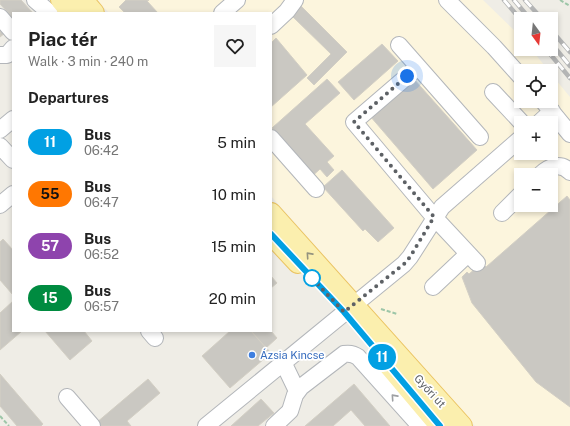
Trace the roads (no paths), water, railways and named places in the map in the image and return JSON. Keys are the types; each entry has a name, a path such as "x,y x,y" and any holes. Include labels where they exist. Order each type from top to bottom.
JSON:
{"main road":[{"path":"61,0 71,12"},
{"path":"83,0 93,12"},
{"name":"Győri út","path":"272,214 349,308 440,426"},
{"name":"Győri út","path":"272,235 349,308 462,426"}],"street":[{"path":"35,0 49,12"},
{"path":"223,12 237,0"},
{"path":"272,25 287,11 295,0"},
{"path":"447,0 461,12 514,69"},
{"path":"0,17 12,31"},
{"path":"399,45 480,137"},
{"path":"418,67 354,122 434,217 473,259 433,287"},
{"path":"493,92 515,116"},
{"path":"550,108 570,134"},
{"path":"0,130 12,120"},
{"path":"272,139 316,189"},
{"path":"206,426 404,264 442,207 514,144"},
{"path":"0,146 12,159"},
{"path":"549,168 559,166 566,168 570,172"},
{"path":"0,205 12,195"},
{"path":"502,213 514,201"},
{"path":"274,426 290,410 298,390 344,354 352,354 358,357 420,426"},
{"path":"283,362 298,390"},
{"path":"67,397 92,426"}],"railway":[{"path":"504,0 514,12"},
{"path":"514,0 524,12"},
{"path":"525,0 536,12"},
{"path":"558,38 570,52"},
{"path":"558,51 570,66"},
{"path":"552,56 570,78"}],"place":[{"name":"Ázsia Kincse","path":"252,355"}]}
